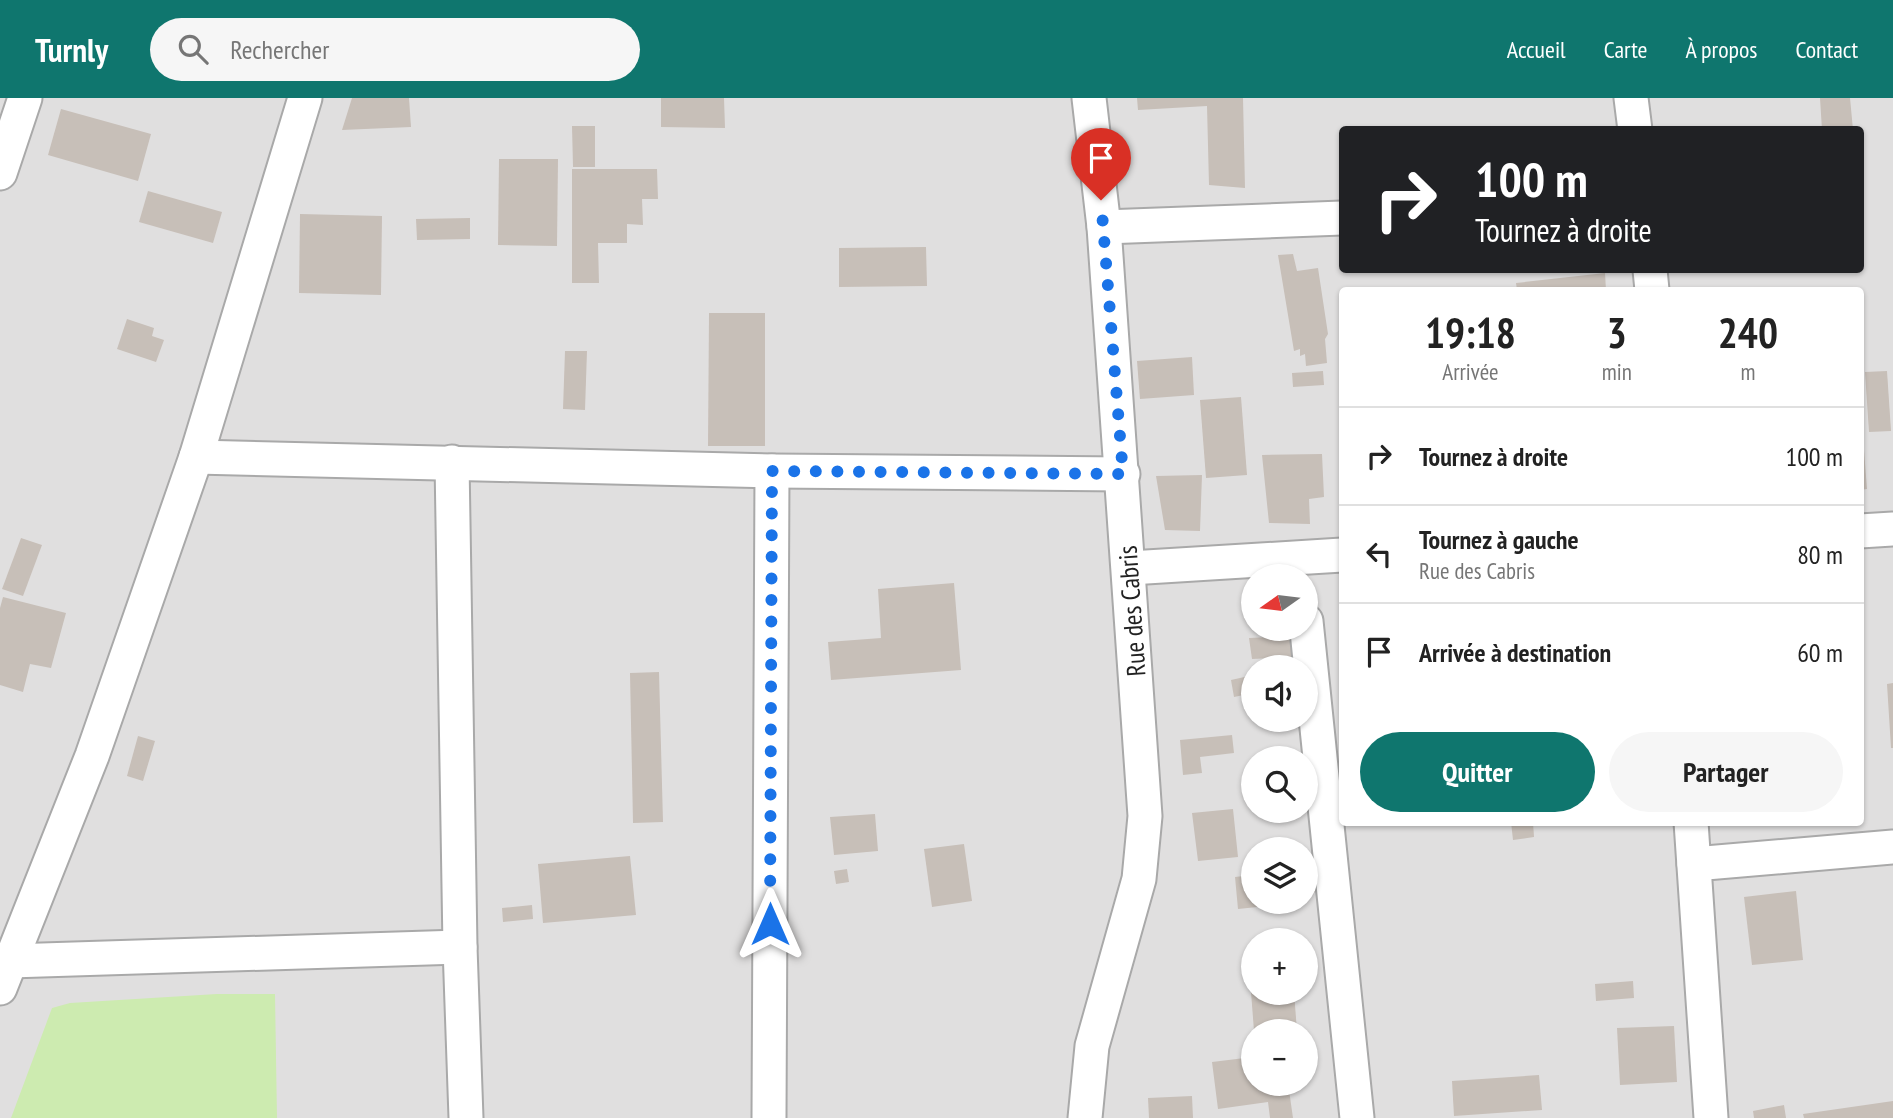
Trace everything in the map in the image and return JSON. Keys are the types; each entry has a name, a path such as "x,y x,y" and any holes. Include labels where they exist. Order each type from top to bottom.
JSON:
{"street":[{"path":"0,173 25,98"},
{"path":"305,98 196,457 92,756 5,975 460,947"},
{"name":"Rue des Cabris","path":"1085,1118 1092,1046 1139,879 1145,816 1130,568 1104,227 1088,98"},
{"path":"1631,98 1634,126"},
{"path":"1104,227 1339,218"},
{"path":"196,457 772,471 1123,474"},
{"path":"453,462 460,947 466,1118"},
{"path":"769,1118 772,471"},
{"path":"1864,531 1893,529"},
{"path":"1308,564 1339,556"},
{"path":"1130,568 1241,567"},
{"path":"1308,641 1357,1118"},
{"path":"1691,826 1711,1118"},
{"path":"1694,864 1893,847"}],"shaded area":[{"path":"0,98 1893,98 1893,1118 0,1118"}],"green space":[{"path":"217,994 275,994 277,1118 11,1118 52,1008 70,1003"}],"building":[{"path":"352,98 409,98 411,127 342,130"},
{"path":"661,98 724,98 725,128 661,127"},
{"path":"1137,98 1243,98 1245,188 1209,185 1207,106 1138,110"},
{"path":"1820,98 1850,98 1853,126 1822,126"},
{"path":"61,109 151,134 138,181 48,155"},
{"path":"572,126 595,126 595,167 573,167"},
{"path":"499,159 558,159 557,246 498,245"},
{"path":"572,169 657,169 658,199 642,199 643,225 627,224 627,243 598,243 599,283 572,283"},
{"path":"148,191 222,212 213,243 139,222"},
{"path":"300,214 382,216 381,295 299,293"},
{"path":"470,218 470,239 417,240 416,219"},
{"path":"926,247 927,286 839,287 839,248"},
{"path":"1293,254 1297,271 1318,268 1328,334 1325,339 1327,363 1306,366 1305,354 1300,356 1300,349 1294,351 1278,255"},
{"path":"1605,273 1606,287 1517,287 1516,283"},
{"path":"709,313 765,313 765,446 708,446"},
{"path":"127,319 154,328 152,336 164,340 156,362 117,349"},
{"path":"565,351 587,351 585,410 563,409"},
{"path":"1192,357 1194,395 1140,399 1137,361"},
{"path":"1323,371 1324,385 1293,387 1292,373"},
{"path":"1887,371 1891,431 1869,432 1865,372"},
{"path":"1241,397 1247,475 1206,478 1200,400"},
{"path":"1864,450 1867,489 1864,489"},
{"path":"1322,454 1324,497 1309,499 1310,524 1269,523 1262,455"},
{"path":"1202,475 1200,531 1165,530 1156,476"},
{"path":"21,538 42,545 23,596 2,589"},
{"path":"954,583 961,670 831,680 828,642 881,638 878,589"},
{"path":"3,597 66,613 51,668 30,664 23,692 0,685 0,608"},
{"path":"1249,641 1295,641 1296,655 1251,655"},
{"path":"659,672 663,822 633,823 630,673"},
{"path":"1241,678 1241,696 1234,697 1231,680"},
{"path":"1893,683 1893,748 1891,748 1887,684"},
{"path":"1232,735 1234,753 1200,757 1202,773 1183,775 1180,740"},
{"path":"138,736 155,741 143,781 127,776"},
{"path":"1233,809 1238,857 1198,861 1192,813"},
{"path":"875,814 878,851 834,855 830,817"},
{"path":"1511,826 1533,826 1534,837 1513,840"},
{"path":"964,844 972,901 932,907 924,849"},
{"path":"630,856 636,915 543,923 538,864"},
{"path":"847,869 849,882 836,884 834,871"},
{"path":"1241,876 1241,909 1238,909 1235,877"},
{"path":"1796,891 1803,960 1752,965 1744,897"},
{"path":"532,905 533,919 503,922 502,908"},
{"path":"1633,981 1634,998 1596,1001 1595,984"},
{"path":"1252,1005 1295,1005 1296,1019 1253,1019"},
{"path":"1674,1026 1677,1082 1620,1085 1617,1028"},
{"path":"1241,1058 1241,1096 1290,1096 1293,1118 1270,1118 1268,1102 1218,1109 1212,1062"},
{"path":"1539,1075 1542,1110 1454,1116 1452,1081"},
{"path":"1192,1096 1193,1118 1149,1118 1148,1098"},
{"path":"1893,1101 1893,1118 1804,1118 1803,1114"},
{"path":"1784,1105 1786,1118 1754,1118 1753,1111"}],"route":[{"path":"770,924 772,471 1123,474 1101,200"}]}
